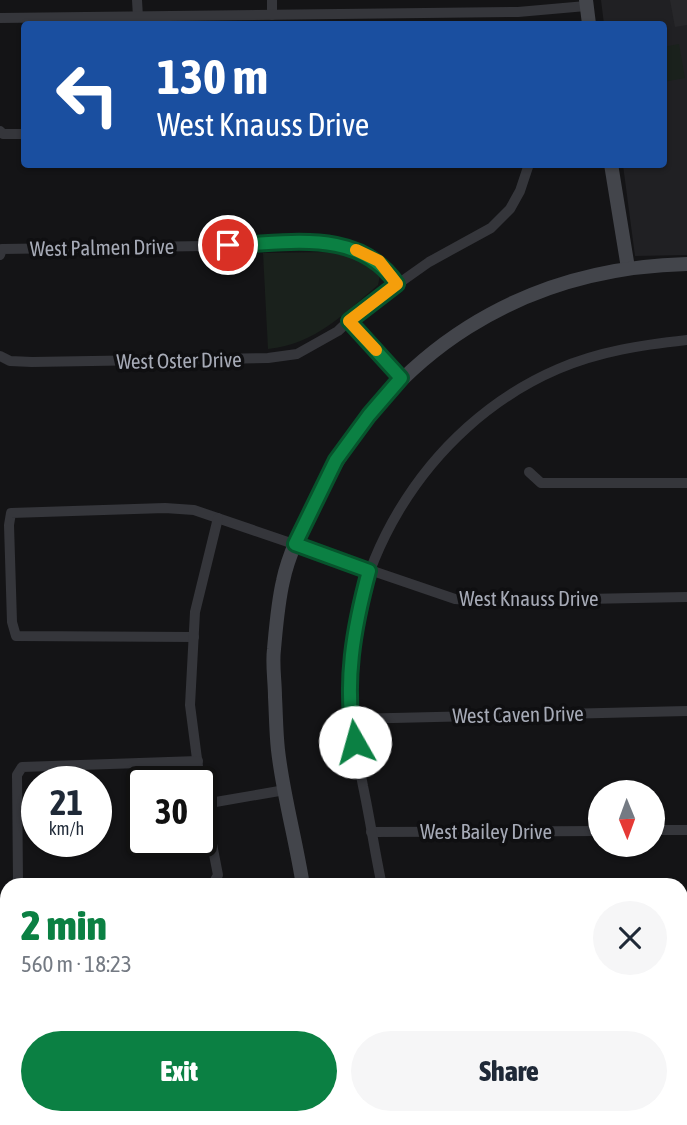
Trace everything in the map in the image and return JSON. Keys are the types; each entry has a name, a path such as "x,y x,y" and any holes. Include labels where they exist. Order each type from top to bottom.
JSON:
{"street":[{"path":"137,0 138,17"},
{"path":"272,0 272,15"},
{"path":"406,0 406,13"},
{"path":"0,18 512,12 586,3 589,21"},
{"path":"512,12 513,21"},
{"path":"0,131 3,134 21,134"},
{"name":"West Oster Drive","path":"0,356 10,361 33,362 268,358 297,354 338,331 429,262 491,228 510,209 528,168"},
{"path":"612,168 628,268"},
{"name":"West Palmen Drive","path":"1,252 338,244 379,261 397,284"},
{"path":"302,878 278,750 273,652 283,580 295,544 336,460 401,378 451,338 522,297 576,278 628,268 687,264"},
{"path":"349,321 401,378"},
{"path":"380,878 350,719 351,657 369,571 392,520 413,488 456,436 513,392 559,369 623,347 687,340"},
{"path":"529,472 541,483 687,483"},
{"name":"West Knauss Drive","path":"194,637 16,636 12,622 9,525 12,513 194,510 455,599 483,601 687,597"},
{"path":"199,766 190,705 195,612 218,519"},
{"name":"West Caven Drive","path":"350,719 687,711"},
{"path":"18,878 17,775 22,767 198,761"},
{"path":"217,801 285,790"},
{"path":"665,830 687,830"},
{"name":"West Bailey Drive","path":"371,832 588,831"},
{"path":"214,857 216,878"}],"shaded area":[{"path":"601,0 687,0 687,255 635,256 623,168 667,168 667,21 604,21"},
{"path":"679,44 685,78 667,81 667,46"},
{"path":"330,252 369,266 380,275 378,285 315,334 301,341 268,349 263,253"}],"building":[{"path":"670,0 687,0 687,25 675,27"}],"slow traffic":[{"path":"356,250 379,261 397,284 349,321 376,350"}],"route":[{"path":"228,245 338,244 379,261 397,284 349,321 401,378 336,460 295,544 369,571 359,608 351,657 350,719 355,742"}]}
